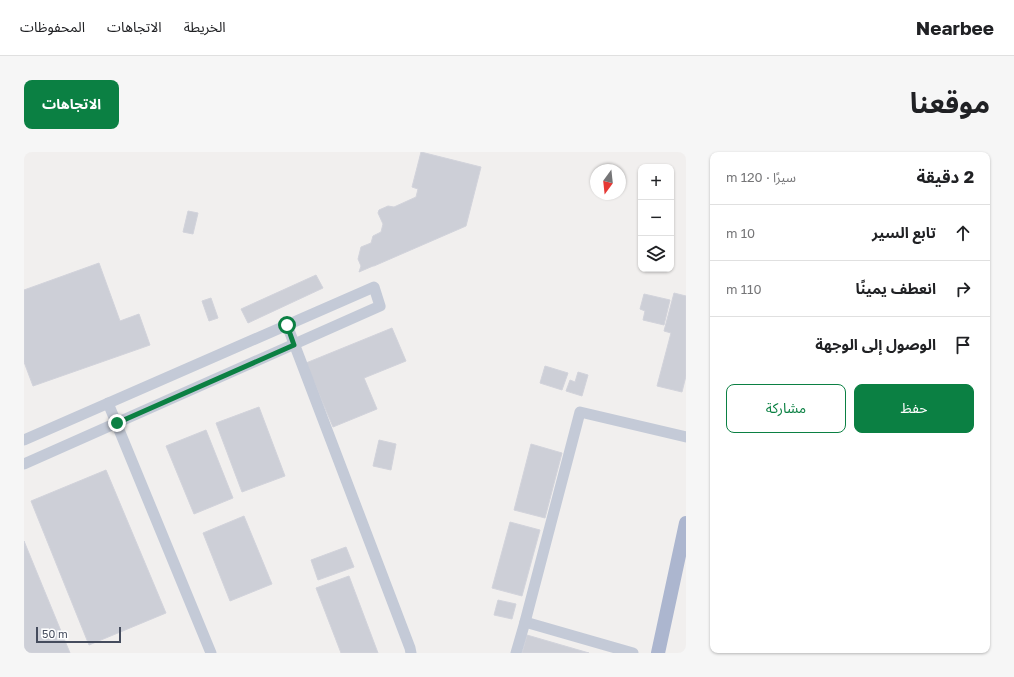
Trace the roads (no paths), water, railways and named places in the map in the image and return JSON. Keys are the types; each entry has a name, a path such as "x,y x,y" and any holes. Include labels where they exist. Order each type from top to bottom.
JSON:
{"main road":[{"path":"658,653 686,523"}],"street":[{"path":"24,440 374,287 380,306 24,464"},
{"path":"287,325 411,653"},
{"path":"108,403 211,653"},
{"path":"516,653 580,412 686,437"},
{"path":"525,622 633,653"}]}
